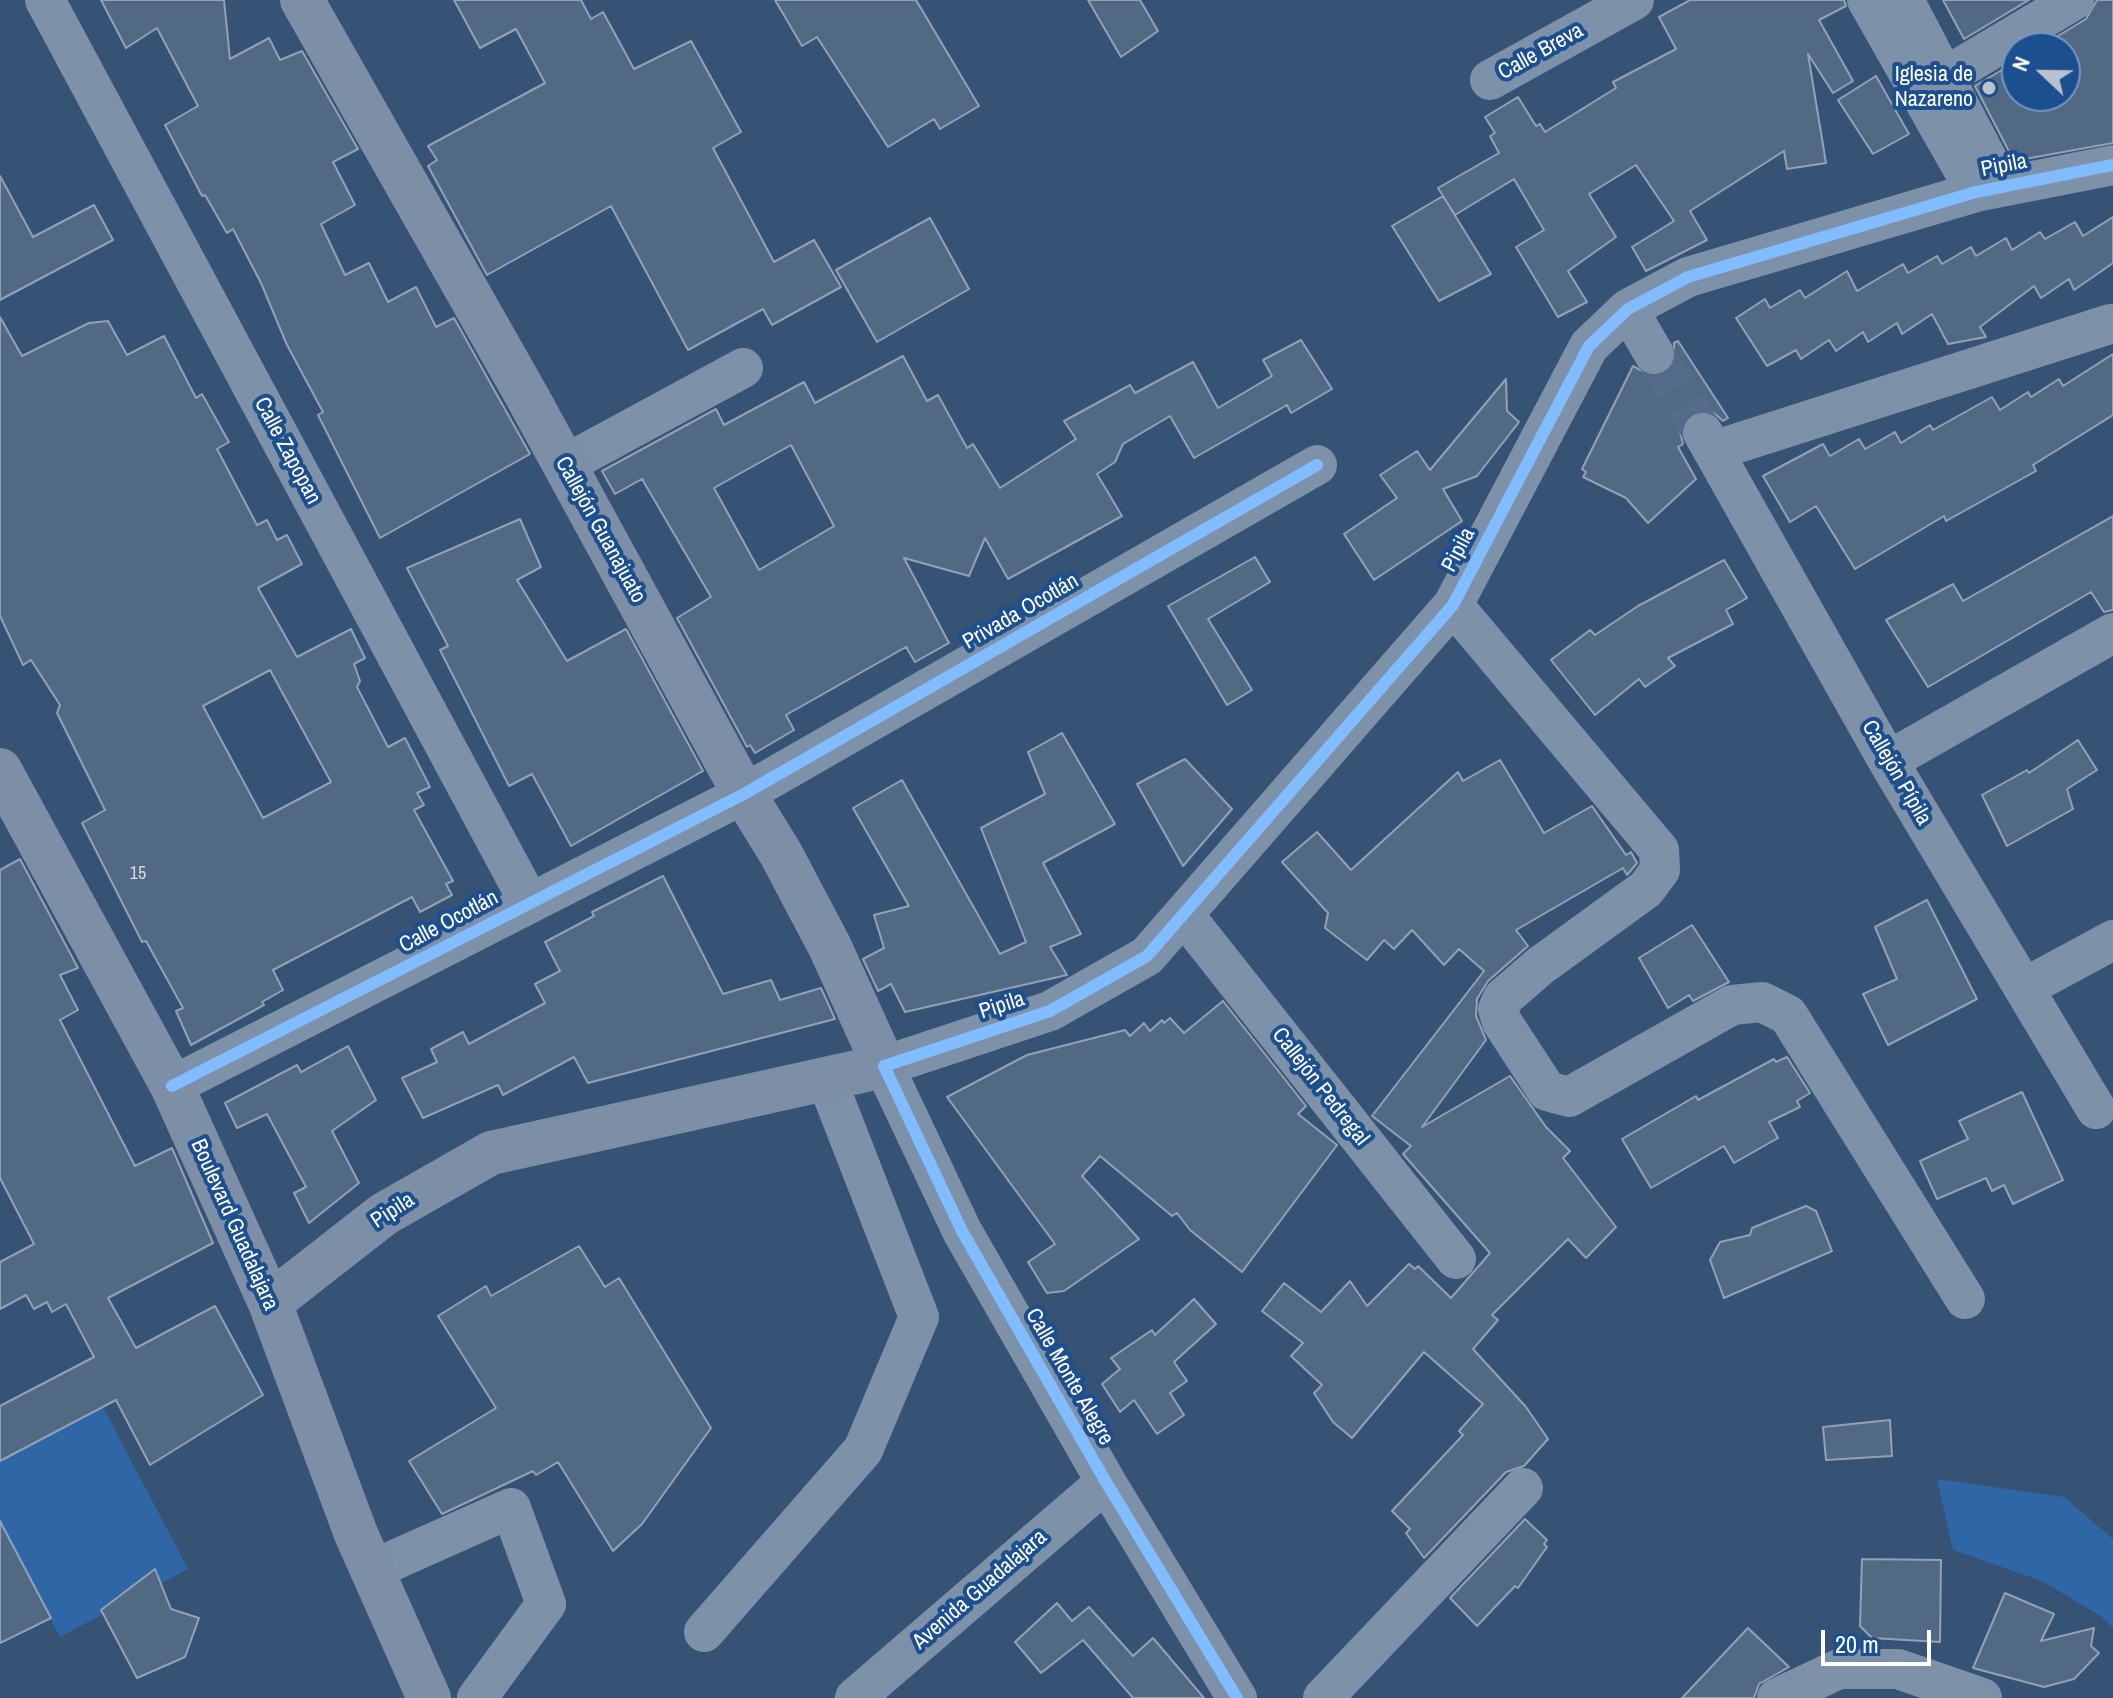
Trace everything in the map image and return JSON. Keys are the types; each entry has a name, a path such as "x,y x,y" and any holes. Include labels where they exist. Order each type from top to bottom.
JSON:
{"main road":[{"name":"Callejón Guanajuato","path":"302,0 564,465 744,794 781,854 830,947 884,1066"},
{"name":"Boulevard Guadalajara","path":"0,770 172,1086 270,1303 372,1570 429,1698"},
{"name":"Pipila","path":"270,1303 384,1214 491,1153 884,1066"}],"street":[{"name":"Calle Zapopan","path":"45,0 529,902"},
{"name":"Calle Breva","path":"1490,80 1634,0"},
{"path":"1867,0 1933,84"},
{"path":"1904,0 1933,84 1989,190"},
{"path":"1933,84 2074,0"},
{"name":"Pipila","path":"884,1066 1050,1011 1147,956 1239,846 1453,605 1589,346 1628,309 1688,277 1989,190 2113,165"},
{"path":"1628,309 1654,354"},
{"name":"Callejón Pípila","path":"2096,1109 1888,761 1708,442 2110,324"},
{"path":"564,465 743,368"},
{"name":"Privada Ocotlán","path":"744,794 1317,465"},
{"path":"1453,605 1659,850 1660,870 1646,889 1540,966 1503,998 1498,1009 1502,1022 1547,1091 1569,1097 1732,1005 1762,1002 1788,1015 1965,1299"},
{"path":"1888,761 2113,633"},
{"name":"Calle Ocotlán","path":"172,1086 744,794"},
{"name":"Callejón Pedregal","path":"1184,915 1456,1259"},
{"path":"2024,988 2113,940"},
{"name":"Calle Monte Alegre","path":"884,1066 962,1231 1106,1482 1237,1698"},
{"path":"704,1632 863,1450 919,1317 826,1078"},
{"name":"Avenida Guadalajara","path":"855,1698 1106,1482"},
{"path":"1323,1698 1523,1488"},
{"path":"372,1570 511,1508 546,1604 477,1698"},
{"path":"1777,1698 1839,1669 1898,1669 1982,1698"}],"shaded area":[{"path":"103,1407 188,1569 60,1637 13,1547 0,1539 0,1461"},
{"path":"1937,1479 2064,1497 2113,1539 2113,1628 2099,1615 2042,1581 1953,1550"}],"building":[{"path":"101,0 224,0 230,59 269,38 280,60 302,51 358,149 333,162 355,205 321,224 345,275 369,263 388,302 416,287 436,327 454,318 530,454 380,538 318,415 323,412 287,345 261,283 233,229 227,233 205,195 202,196 165,125 198,106 157,28 126,48"},
{"path":"454,0 581,0 591,19 603,12 634,69 691,41 741,132 713,148 774,262 814,240 841,287 772,325 763,309 688,350 611,206 487,275 428,166 437,160 428,146 545,83 516,29 480,48"},
{"path":"775,0 916,0 979,106 940,129 934,119 888,147 817,37 802,46"},
{"path":"1088,0 1140,0 1158,31 1121,57"},
{"path":"1690,0 1844,0 1846,6 1819,20 1853,81 1833,93 1808,54 1826,163 1787,169 1784,151 1690,211 1707,240 1646,271 1632,247 1674,221 1636,165 1589,194 1616,237 1568,271 1587,302 1558,317 1516,247 1544,230 1514,179 1455,215 1438,188 1499,153 1490,136 1495,133 1485,117 1518,97 1536,126 1540,124 1545,132 1616,88 1613,82 1676,49 1659,17"},
{"path":"1943,0 2029,0 1964,39"},
{"path":"2097,0 2113,0 2113,143 2014,161 1975,86 2001,71 2001,112 2081,112 2081,32 2064,32 2086,19"},
{"path":"1876,76 1909,134 1873,154 1838,100"},
{"path":"0,176 33,237 94,205 113,240 0,300"},
{"path":"1443,196 1491,274 1439,301 1392,226"},
{"path":"2113,217 2113,263 2074,290 2069,279 2041,298 2034,286 1980,327 1986,337 1948,344 1932,314 1902,334 1897,323 1868,342 1863,332 1836,351 1829,340 1801,359 1796,350 1767,366 1736,318 1765,299 1770,308 1800,290 1805,298 1847,271 1857,291 1903,264 1908,273 1937,256 1942,264 1971,247 1976,256 2006,238 2012,250 2040,232 2045,239 2075,222 2083,236"},
{"path":"930,218 969,289 877,342 836,270"},
{"path":"0,317 22,356 89,323 108,321 127,355 164,336 196,398 202,394 229,442 217,449 257,525 267,520 277,540 287,535 302,564 258,588 297,657 351,629 365,658 354,664 360,681 357,687 388,747 405,738 430,787 417,793 424,805 414,810 453,881 446,884 452,895 420,912 412,897 273,970 283,990 262,1002 264,1005 191,1045 176,1011 183,1008 146,941 142,942 82,823 105,810 57,713 60,705 31,660 23,665 0,616","holes":["270,670 331,782 263,818 203,706"]},
{"path":"1301,340 1332,389 1291,413 1287,405 1194,458 1170,416 1123,444 1115,462 1097,474 1122,516 1008,579 985,538 969,576 904,558 949,643 915,662 906,647 786,715 794,730 755,753 750,745 747,747 677,618 711,597 642,479 615,494 602,471 716,409 724,425 804,382 815,403 903,356 927,401 938,395 967,448 973,444 1000,488 1076,439 1064,421 1130,385 1135,393 1193,362 1218,408 1272,376 1263,360","holes":["791,445 834,526 759,570 714,488"]},
{"path":"1678,341 1728,418 1723,421 1714,413 1702,410 1684,421 1680,432 1683,444 1678,447 1696,479 1648,523 1626,498 1583,477 1586,472 1582,469 1633,366 1653,377 1665,374 1674,365 1674,343"},
{"path":"2113,354 2113,415 2033,465 2036,471 1946,521 1944,516 1855,569 1816,506 1790,522 1763,476 1823,444 1830,456 1859,439 1865,449 1895,432 1901,443 1930,425 1933,430 1992,397 2000,410 2028,392 2031,397 2059,379 2063,386"},
{"path":"1506,379 1507,411 1519,422 1477,476 1443,489 1462,521 1374,580 1344,534 1397,498 1380,475 1417,451 1430,470"},
{"path":"2113,516 2113,610 2104,612 2091,592 1928,687 1886,620 1953,584 1963,601"},
{"path":"520,519 541,567 517,580 567,661 626,629 703,771 571,846 532,774 509,786 440,650 448,646 407,568"},
{"path":"1255,557 1270,582 1208,619 1252,690 1227,705 1168,606"},
{"path":"1724,560 1747,598 1726,610 1733,624 1668,658 1675,666 1645,687 1639,679 1595,715 1551,660 1590,630 1595,635 1638,606"},
{"path":"1062,733 1115,824 1043,863 1081,934 1050,947 1067,975 905,1012 891,984 878,991 863,959 884,948 874,915 909,906 853,808 902,780 1000,954 1026,942 981,828 1045,794 1028,752"},
{"path":"2078,740 2097,770 2067,789 2073,809 2007,846 1982,795 2027,770 2029,773"},
{"path":"1185,759 1232,809 1183,866 1137,784"},
{"path":"1500,760 1544,833 1592,806 1626,855 1631,852 1637,863 1627,875 1623,868 1516,930 1528,946 1488,981 1477,999 1476,1016 1486,1040 1422,1127 1510,1076 1546,1127 1570,1151 1563,1158 1616,1227 1586,1258 1568,1239 1492,1315 1498,1320 1473,1349 1526,1407 1548,1439 1524,1466 1506,1472 1424,1558 1406,1533 1410,1529 1392,1511 1463,1435 1459,1431 1483,1404 1424,1352 1352,1438 1333,1422 1314,1393 1322,1385 1291,1356 1303,1343 1262,1311 1284,1283 1321,1312 1350,1281 1367,1306 1409,1264 1415,1269 1418,1266 1451,1298 1490,1253 1403,1154 1411,1146 1372,1116 1484,971 1459,949 1444,965 1412,930 1394,949 1384,940 1367,960 1325,928 1328,913 1282,862 1317,832 1351,870 1458,772 1463,781"},
{"path":"20,859 78,968 60,975 78,1010 60,1020 135,1166 172,1148 213,1243 108,1298 136,1348 215,1306 263,1395 150,1465 116,1400 0,1461 0,1406 94,1357 66,1304 52,1312 47,1302 34,1309 26,1295 0,1309 0,1262 34,1244 0,1178 0,870"},
{"path":"663,876 723,994 771,980 780,1000 821,988 835,1019 588,1083 574,1057 503,1095 498,1085 423,1118 402,1078 437,1062 431,1049 463,1032 469,1044 545,1003 535,984 560,971 545,942 594,916 592,912"},
{"path":"1927,900 1977,999 1888,1045 1863,994 1897,979 1875,927"},
{"path":"1692,925 1729,982 1693,1001 1689,995 1668,1008 1639,958"},
{"path":"1223,1001 1306,1106 1298,1114 1337,1145 1242,1272 1190,1230 1177,1213 1172,1216 1100,1156 1082,1176 1139,1239 1064,1291 1047,1293 1028,1262 1055,1244 947,1097 1027,1055 1125,1030 1130,1036 1144,1023 1150,1031 1162,1020 1164,1023 1170,1018 1184,1033"},
{"path":"348,1046 376,1100 332,1131 359,1183 309,1223 294,1193 306,1187 267,1114 237,1128 225,1103 297,1065 301,1072"},
{"path":"1787,1057 1810,1093 1797,1101 1800,1107 1769,1122 1778,1138 1734,1163 1724,1146 1651,1188 1622,1139 1696,1096 1698,1100 1774,1059 1776,1062"},
{"path":"2022,1092 2063,1180 2013,1204 2004,1185 1992,1191 1986,1178 1937,1199 1920,1161 1968,1139 1959,1121"},
{"path":"1806,1206 1816,1211 1832,1251 1724,1298 1710,1260 1720,1242 1750,1235 1752,1228"},
{"path":"579,1246 605,1287 619,1278 711,1428 642,1524 613,1551 558,1462 536,1475 533,1471 442,1514 409,1461 496,1408 438,1316 486,1286 491,1296"},
{"path":"1194,1299 1216,1324 1174,1362 1187,1381 1170,1393 1184,1415 1157,1434 1134,1400 1120,1412 1102,1384 1120,1369 1111,1358 1152,1330 1155,1335"},
{"path":"1890,1420 1892,1456 1826,1460 1823,1427"},
{"path":"1525,1519 1547,1540 1544,1544 1547,1547 1518,1588 1515,1586 1477,1626 1450,1598"},
{"path":"0,1521 51,1618 0,1643"},
{"path":"1862,1559 1941,1560 1940,1642 1872,1638 1860,1626"},
{"path":"155,1569 171,1609 199,1618 185,1657 137,1678 101,1610"},
{"path":"2005,1593 2054,1614 2041,1641 2094,1628 2091,1646 2099,1653 2074,1679 2044,1687 1973,1668"},
{"path":"1057,1603 1072,1621 1089,1607 1133,1656 1153,1638 1204,1698 1133,1698 1083,1640 1041,1673 1015,1642"},
{"path":"1748,1628 1789,1667 1759,1684 1754,1698 1682,1698"}],"tunnel":[{"path":"1654,354 1703,433"}],"cycle path":[{"path":"1237,1698 1106,1482 962,1231 884,1066 1050,1011 1147,956 1453,605 1589,346 1628,309 1688,277 1976,192 2113,165"},
{"path":"172,1086 744,794 1317,465"}],"place":[{"name":"Iglesia de Nazareno","path":"1989,88"}]}
